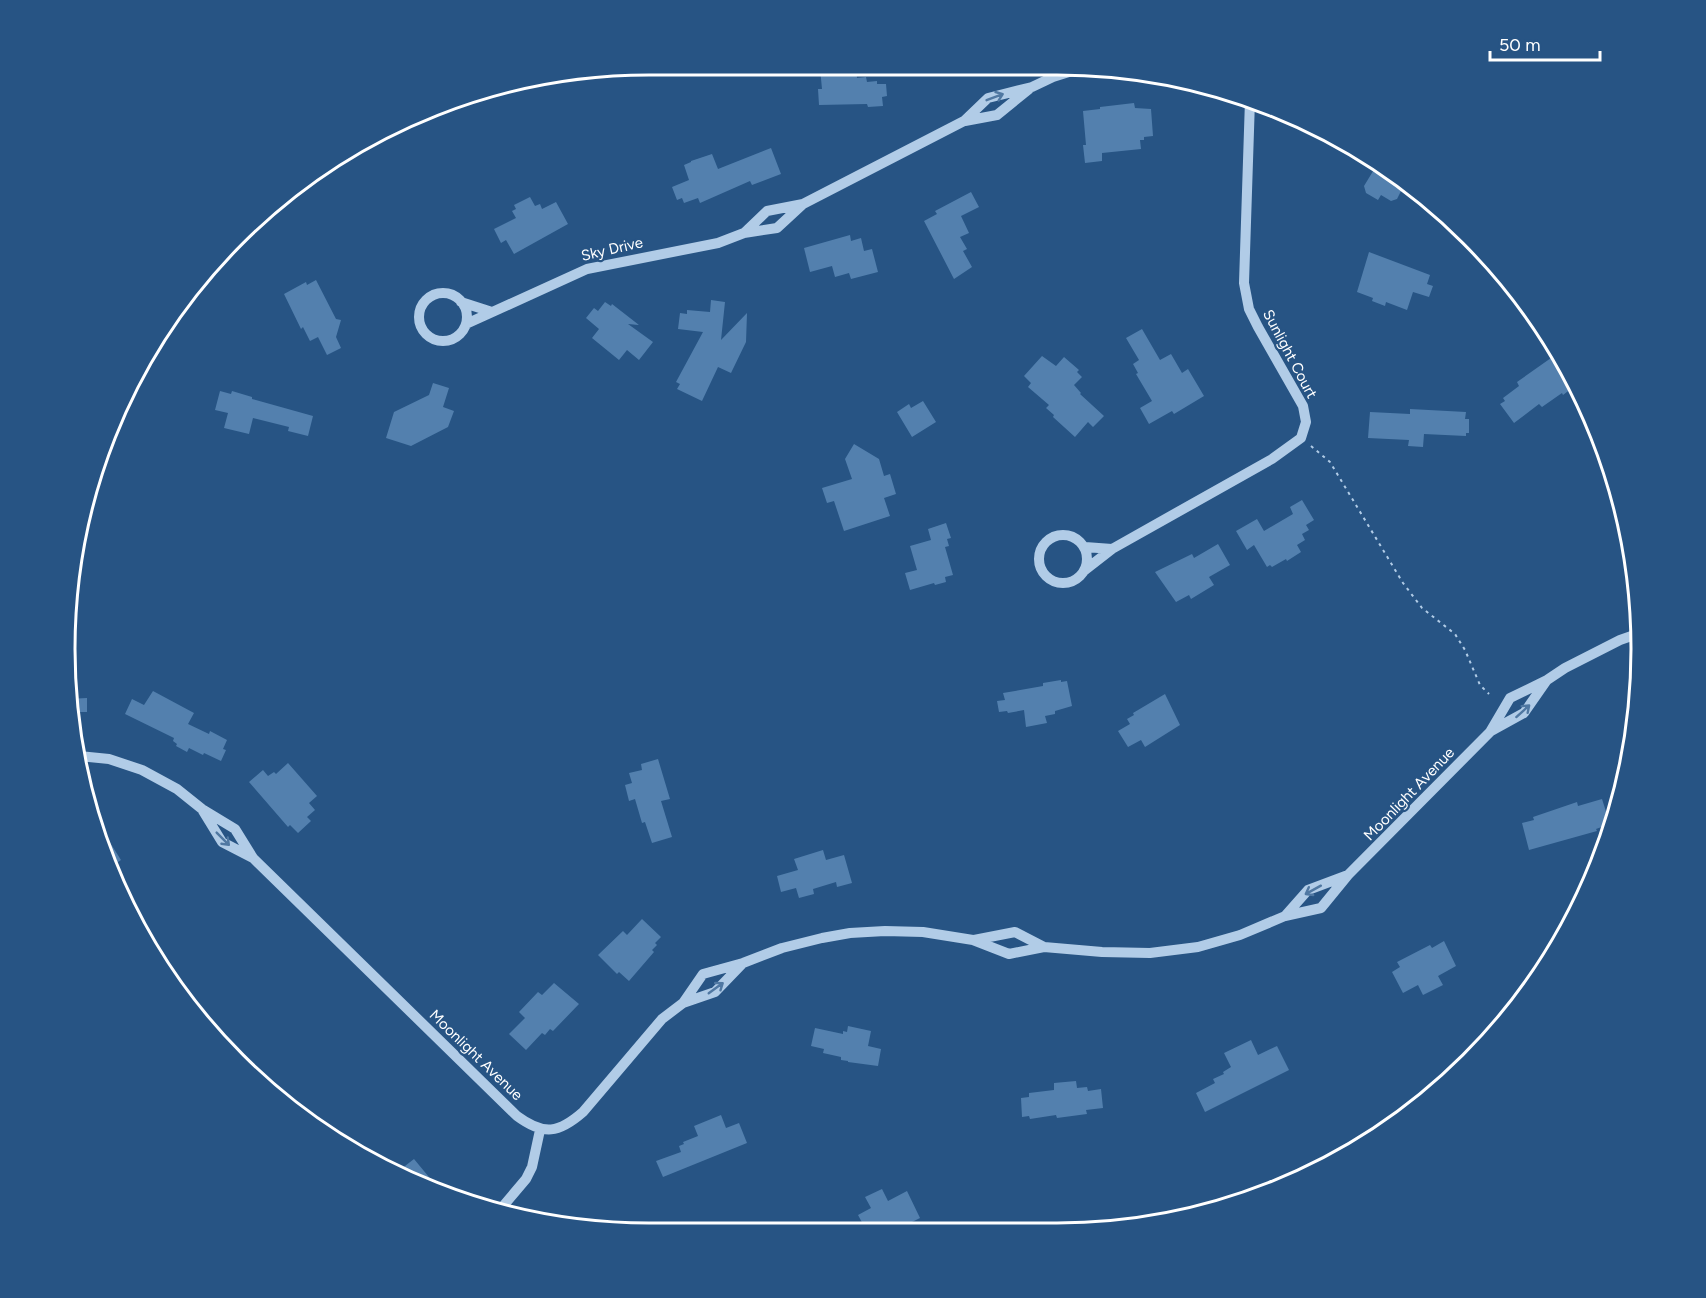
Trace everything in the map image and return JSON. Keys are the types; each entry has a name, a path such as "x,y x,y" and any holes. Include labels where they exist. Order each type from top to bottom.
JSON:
{"street":[{"name":"Sky Drive","path":"964,121 997,115 1032,87 1056,75"},
{"name":"Sky Drive","path":"466,324 587,268 718,243 744,233 777,228 803,204 964,121 988,98 1032,87"},
{"name":"Sunlight Court","path":"1250,108 1244,283 1250,309 1258,327 1303,406 1306,422 1301,438"},
{"name":"Sky Drive","path":"744,233 767,211 803,204"},
{"path":"461,302 465,308 466,324 457,337 441,342 426,335 419,320 422,305 433,295 448,294 461,302 492,312"},
{"path":"1099,559 1089,547 1073,536 1057,535 1044,544 1039,559 1044,574 1058,582 1073,581 1112,549 1272,459 1301,438"},
{"path":"1089,547 1112,549"},
{"path":"1085,570 1089,547"},
{"name":"Moonlight Avenue","path":"211,818 235,829 253,858 517,1116 540,1130 555,1129 568,1125 583,1112 662,1019 683,1003 704,974 743,963 782,948 818,938 850,933 923,932 973,940 1009,954 1044,947 1150,953 1198,947 1240,935 1285,916 1321,908 1348,875 1490,732 1510,698 1631,636"},
{"name":"Moonlight Avenue","path":"1490,732 1524,713 1547,680"},
{"name":"Moonlight Avenue","path":"85,757 109,759 142,770 177,789 211,818 222,842 253,858"},
{"name":"Moonlight Avenue","path":"1285,916 1308,890 1348,875"},
{"name":"Moonlight Avenue","path":"973,940 1015,932 1044,947"},
{"name":"Moonlight Avenue","path":"683,1003 715,992 743,963"},
{"path":"505,1204 532,1167 540,1130"}],"path":[{"path":"1301,438 1330,462 1403,583 1422,608 1455,634 1480,685 1489,694"}],"building":[{"path":"821,75 857,75 857,78 866,77 867,82 877,81 877,84 886,84 887,96 882,97 883,106 819,105 818,89 822,89"},
{"path":"1134,103 1135,108 1151,109 1153,136 1140,140 1141,149 1102,153 1102,161 1085,163 1083,111"},
{"path":"771,148 781,174 752,185 750,181 700,203 698,198 684,203 682,198 677,200 672,187 689,180 684,165 691,161 712,154 718,169"},
{"path":"1373,170 1401,191 1397,199 1391,201 1381,195 1378,200 1366,193 1364,186"},
{"path":"971,192 979,207 961,216 969,233 960,237 967,249 963,251 972,267 954,279 924,221 937,214 935,211"},
{"path":"530,197 535,206 540,204 542,209 556,202 568,224 514,254 506,240 501,243 494,229 516,218 512,211 516,209 514,205"},
{"path":"850,235 851,241 861,238 864,251 872,249 878,272 851,279 849,273 835,277 832,266 810,272 804,248"},
{"path":"1369,252 1430,275 1427,284 1433,286 1429,297 1413,292 1407,310 1386,302 1385,306 1357,292"},
{"path":"316,280 336,319 341,320 336,337 341,348 327,355 318,337 310,341 303,327 301,329 284,294 306,282 307,285"},
{"path":"711,300 725,302 721,340 747,313 746,342 731,373 718,367 702,401 677,389 680,384 676,382 703,332 678,329 680,313 687,314 687,310 710,312"},
{"path":"605,302 611,306 612,304 639,325 628,324 653,342 639,360 627,350 619,360 592,338 599,329 586,318 594,308 598,311"},
{"path":"1142,329 1160,360 1171,354 1182,373 1188,369 1204,396 1174,414 1172,411 1149,424 1140,408 1152,401 1136,374 1138,373 1133,364 1139,360 1126,338"},
{"path":"1042,356 1056,366 1064,357 1079,370 1077,372 1082,377 1074,385 1080,394 1104,416 1093,427 1088,422 1075,437 1053,417 1054,415 1046,408 1049,405 1028,387 1031,383 1024,376"},
{"path":"1551,358 1569,390 1542,407 1539,404 1514,423 1500,404 1505,401 1503,398 1519,386 1517,382"},
{"path":"433,383 449,388 443,407 454,411 448,427 411,446 386,438 394,412 429,395"},
{"path":"220,391 231,394 232,391 313,416 308,436 288,431 289,427 253,418 249,434 224,428 228,413 215,410"},
{"path":"923,401 936,422 912,437 897,412 909,404 911,408"},
{"path":"1410,409 1466,412 1465,419 1469,419 1469,433 1466,433 1466,436 1424,434 1423,447 1408,446 1409,440 1368,438 1370,412 1410,414"},
{"path":"854,444 879,459 884,476 890,474 896,494 884,498 890,516 844,531 834,501 827,503 822,488 852,479 845,459"},
{"path":"1302,500 1314,520 1306,525 1309,530 1302,534 1305,540 1297,545 1301,552 1287,561 1286,559 1272,567 1270,565 1267,567 1254,545 1247,550 1236,531 1257,519 1264,531 1293,514 1290,507"},
{"path":"946,523 951,538 947,539 949,546 945,547 953,575 945,577 946,582 910,590 905,573 917,570 910,546 931,540 928,529"},
{"path":"1218,544 1230,565 1209,577 1214,585 1191,599 1189,595 1176,602 1155,572 1192,554 1194,558"},
{"path":"1061,680 1061,682 1067,681 1072,706 1045,716 1047,723 1026,727 1024,710 999,712 997,701 1005,700 1003,693 1043,686 1043,683"},
{"path":"153,691 194,713 188,724 209,734 210,731 227,740 221,761 189,748 187,752 176,746 174,738 125,714 132,699 144,705"},
{"path":"1165,694 1180,725 1145,747 1141,740 1128,747 1118,731 1130,724 1127,719 1134,715 1133,713"},
{"path":"87,698 87,712 79,712 77,699"},
{"path":"658,759 670,799 661,801 672,837 652,843 645,822 642,823 635,799 629,801 625,785 632,783 629,773 642,770 641,764"},
{"path":"288,763 317,796 309,803 315,810 307,817 311,821 298,833 290,825 288,827 249,782 263,770 268,776 274,772 276,774"},
{"path":"1602,799 1607,814 1603,826 1596,829 1597,831 1529,850 1522,823 1577,802 1578,806"},
{"path":"106,836 121,860 117,863"},
{"path":"823,850 826,860 844,855 852,883 837,887 836,882 813,889 814,894 799,898 796,888 781,892 777,876 798,870 794,859"},
{"path":"642,919 661,937 655,943 657,945 652,950 654,952 629,981 619,972 617,974 598,955 623,931 627,935"},
{"path":"1444,941 1456,966 1438,976 1443,985 1423,995 1418,985 1403,993 1392,972 1400,967 1397,962 1430,945 1432,948"},
{"path":"554,983 579,1004 553,1031 550,1029 545,1035 542,1033 526,1050 509,1034 525,1018 519,1012 538,992 542,995"},
{"path":"848,1026 871,1031 868,1046 881,1049 878,1066 841,1060 841,1057 823,1053 824,1049 811,1046 815,1028 843,1034 843,1031 847,1032"},
{"path":"1251,1040 1258,1055 1277,1046 1289,1070 1205,1112 1196,1093 1215,1083 1213,1079 1224,1074 1223,1072 1231,1067 1224,1053"},
{"path":"1076,1081 1077,1088 1087,1087 1088,1091 1101,1089 1103,1108 1086,1110 1087,1114 1057,1118 1056,1115 1030,1119 1029,1116 1022,1117 1021,1098 1029,1097 1029,1093 1054,1090 1054,1083"},
{"path":"721,1115 726,1128 739,1123 747,1143 663,1177 656,1161 681,1152 679,1146 684,1144 683,1142 698,1136 694,1126"},
{"path":"414,1159 431,1180 429,1179 403,1168"},
{"path":"882,1189 888,1201 907,1191 920,1218 912,1223 862,1223 858,1215 871,1208 865,1197"}]}
